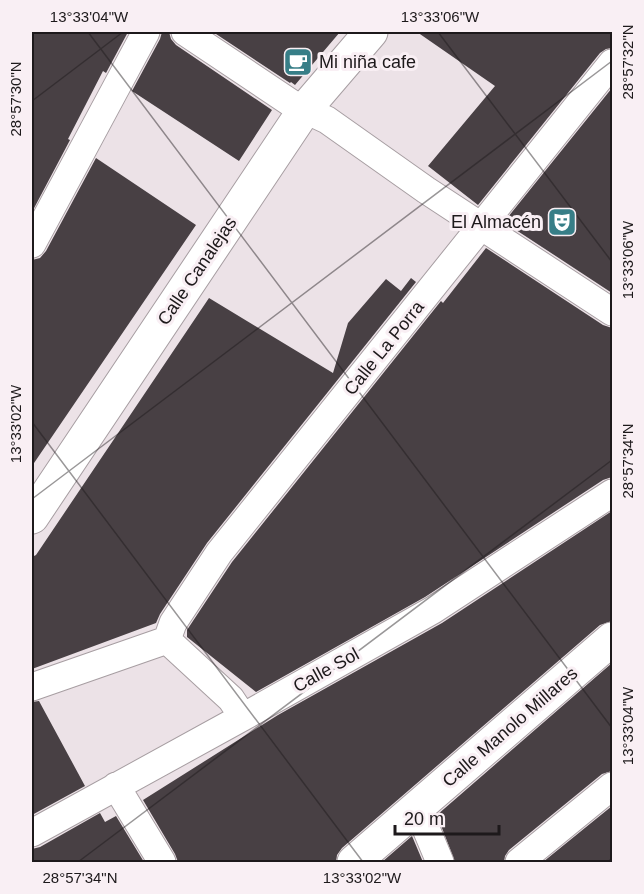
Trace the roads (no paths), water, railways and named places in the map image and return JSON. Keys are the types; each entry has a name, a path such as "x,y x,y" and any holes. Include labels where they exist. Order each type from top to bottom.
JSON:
{"street":[{"path":"32,244 146,32"},
{"path":"185,32 291,103 327,120 426,190 612,312"},
{"name":"Calle Canalejas","path":"32,516 305,109 370,32"},
{"name":"Calle La Porra","path":"167,640 173,623 219,553 612,63"},
{"name":"Calle Sol","path":"32,833 433,610 612,493"},
{"name":"Calle Manolo Millares","path":"354,862 612,639"},
{"path":"32,687 167,640 231,699 243,717"},
{"path":"116,786 162,862"},
{"path":"519,862 612,786"},
{"path":"417,807 440,862"}],"place":[{"name":"Mi niña cafe","path":"298,62"},
{"name":"El Almacén","path":"562,222"}]}
